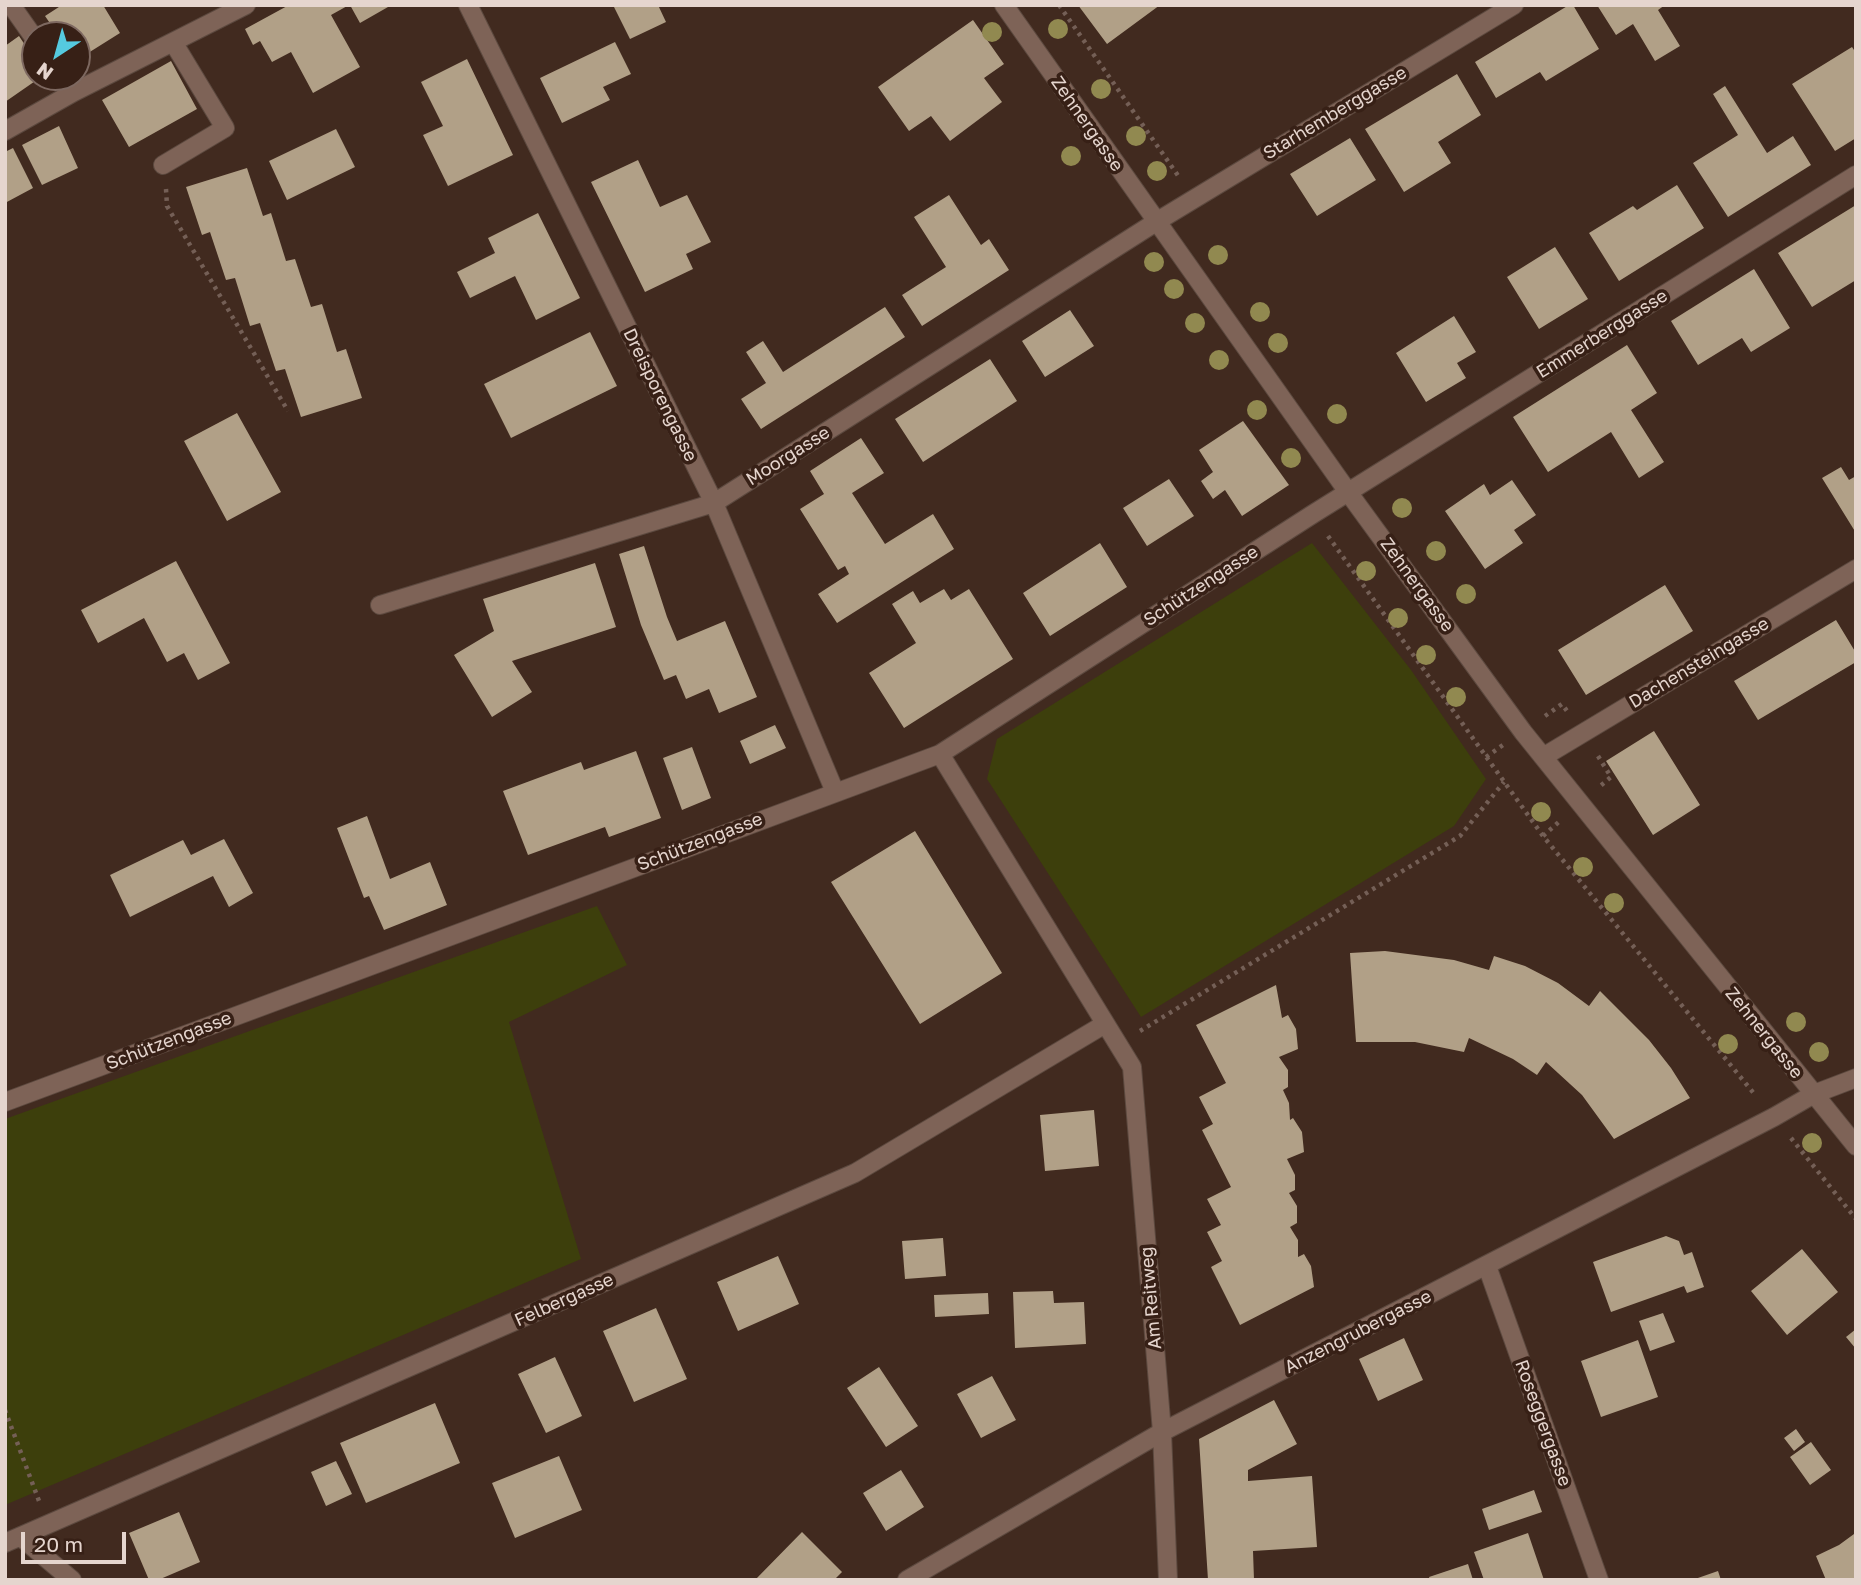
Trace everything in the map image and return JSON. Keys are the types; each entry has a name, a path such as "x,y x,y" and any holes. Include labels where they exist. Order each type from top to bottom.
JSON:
{"street":[{"path":"11,5 22,21"},
{"path":"5,131 74,92 246,5"},
{"name":"Dreisporengasse","path":"468,5 714,503 835,792"},
{"name":"Zehnergasse","path":"1004,5 1348,492 1543,757 1856,1146"},
{"name":"Starhemberggasse","path":"1156,222 1514,5"},
{"path":"163,165 225,128 173,42"},
{"name":"Emmerberggasse","path":"1348,492 1856,175"},
{"name":"Moorgasse","path":"380,605 714,503 1156,222"},
{"name":"Schützengasse","path":"5,1102 940,754 1348,492"},
{"name":"Dachensteingasse","path":"1543,757 1856,569"},
{"name":"Am Reitweg","path":"940,754 1132,1068 1162,1432 1168,1580"},
{"name":"Felbergasse","path":"13,1540 855,1173 1105,1024"},
{"name":"Anzengrubergasse","path":"907,1580 1162,1432 1487,1266 1814,1094 1856,1078"},
{"name":"Roseggergasse","path":"1487,1266 1599,1580"},
{"path":"13,1540 72,1580"}],"path":[{"path":"1059,5 1194,198"},
{"path":"163,165 167,206 288,411"},
{"path":"1313,514 1543,836 1856,1219"},
{"path":"1118,1045 1460,836 1504,782"},
{"path":"5,1410 48,1525"}],"shaded area":[{"path":"1312,543 1411,670 1486,779 1454,826 1141,1017 987,779 997,739"},
{"path":"597,906 627,965 509,1022 581,1259 5,1505 5,1119"}],"building":[{"path":"62,5 103,5 120,33 91,51 91,21 48,21 45,16"},
{"path":"289,5 349,5 331,15 360,67 313,93 291,52 272,62 260,41 253,45 245,29"},
{"path":"350,5 387,5 388,7 360,23"},
{"path":"613,5 658,5 666,22 630,39"},
{"path":"1078,5 1160,5 1107,44"},
{"path":"1573,5 1599,49 1546,81 1540,72 1496,98 1475,62"},
{"path":"1597,5 1665,5 1658,10 1680,46 1655,61 1633,24 1616,35"},
{"path":"973,20 1004,64 984,78 1002,102 950,141 931,116 909,131 878,87"},
{"path":"19,36 21,39 21,91 5,102 5,46"},
{"path":"615,42 631,74 603,87 610,100 562,123 540,78"},
{"path":"1852,47 1856,53 1856,138 1835,151 1792,84"},
{"path":"467,59 513,155 448,186 423,135 443,126 421,82"},
{"path":"171,61 197,109 129,147 102,100"},
{"path":"1457,74 1481,115 1438,142 1451,163 1404,192 1365,129"},
{"path":"1725,86 1767,153 1793,136 1811,165 1728,217 1693,163 1738,135 1713,94"},
{"path":"59,126 78,168 42,185 22,145"},
{"path":"336,129 355,167 287,200 269,161"},
{"path":"1350,138 1376,180 1317,216 1290,174"},
{"path":"13,148 33,188 5,203 5,152"},
{"path":"638,160 660,207 687,195 711,242 686,254 693,269 645,292 591,182"},
{"path":"247,168 263,216 271,213 286,261 295,259 311,307 322,304 337,352 346,349 362,398 301,417 285,369 276,371 260,323 250,326 235,278 226,280 210,232 202,235 186,187"},
{"path":"1677,185 1704,228 1619,281 1589,233 1633,206 1637,210"},
{"path":"949,195 981,245 989,239 1009,270 922,326 902,295 946,267 914,217"},
{"path":"1856,205 1856,280 1812,307 1778,253"},
{"path":"538,213 580,298 536,320 515,276 470,298 457,272 495,253 488,238"},
{"path":"1555,247 1588,299 1539,329 1507,277"},
{"path":"1754,269 1790,328 1751,352 1742,338 1698,365 1671,321"},
{"path":"885,307 905,337 761,429 741,399 766,383 746,352 763,341 783,372"},
{"path":"1070,310 1094,346 1045,377 1022,341"},
{"path":"1454,316 1476,352 1457,363 1466,378 1426,402 1396,353"},
{"path":"590,332 617,386 511,438 484,384"},
{"path":"1627,345 1657,393 1631,410 1664,462 1639,478 1611,432 1548,472 1513,417"},
{"path":"990,359 1017,401 923,462 895,419"},
{"path":"237,413 281,492 227,521 184,441"},
{"path":"1243,421 1289,485 1242,516 1225,490 1213,499 1201,481 1213,472 1199,450"},
{"path":"861,438 884,473 852,493 885,544 933,514 954,549 837,623 818,594 849,574 845,566 838,570 800,509 824,494 810,471"},
{"path":"1841,467 1849,480 1856,476 1856,533 1822,478"},
{"path":"1169,479 1194,516 1147,546 1123,508"},
{"path":"1512,480 1536,515 1514,530 1523,543 1485,569 1445,511 1484,484 1490,495"},
{"path":"1100,543 1127,587 1050,636 1023,593"},
{"path":"644,546 677,641 725,621 757,697 719,713 709,689 686,699 676,675 664,680 641,625 619,554"},
{"path":"176,561 230,663 198,680 184,653 167,662 144,618 98,643 81,610"},
{"path":"595,563 616,627 512,661 532,692 492,717 454,655 494,631 483,599"},
{"path":"1665,585 1693,631 1586,695 1558,650"},
{"path":"944,589 951,600 969,589 1013,659 904,728 869,673 916,643 892,604 913,591 920,603"},
{"path":"1836,620 1856,653 1856,662 1758,720 1734,681"},
{"path":"775,725 786,748 750,764 740,741"},
{"path":"1654,731 1700,805 1653,835 1606,761"},
{"path":"692,747 711,798 682,810 663,758"},
{"path":"636,751 661,818 609,837 605,827 528,855 503,791 581,762 584,770"},
{"path":"367,816 390,879 430,862 447,905 384,930 369,896 364,898 337,828"},
{"path":"915,831 1002,973 920,1024 831,882"},
{"path":"224,839 253,893 229,907 213,876 130,917 110,875 183,840 191,855"},
{"path":"1385,951 1454,960 1489,970 1494,956 1525,966 1558,983 1589,1006 1600,991 1649,1040 1690,1098 1614,1139 1582,1095 1546,1062 1537,1075 1513,1059 1469,1038 1464,1052 1415,1042 1356,1042 1350,953"},
{"path":"1276,985 1282,1018 1288,1015 1296,1029 1298,1049 1279,1057 1288,1070 1288,1087 1283,1090 1289,1103 1290,1120 1293,1118 1302,1132 1304,1152 1287,1159 1295,1175 1295,1190 1289,1193 1297,1206 1297,1223 1290,1227 1298,1240 1298,1257 1304,1254 1311,1266 1314,1287 1240,1325 1211,1267 1222,1261 1207,1232 1221,1225 1207,1199 1231,1187 1202,1130 1213,1124 1199,1097 1226,1083 1196,1025"},
{"path":"1094,1110 1099,1166 1045,1171 1040,1115"},
{"path":"1666,1236 1679,1241 1684,1255 1692,1252 1704,1287 1687,1293 1684,1286 1611,1312 1593,1262"},
{"path":"943,1238 946,1276 905,1279 902,1241"},
{"path":"1802,1249 1838,1292 1787,1335 1751,1291"},
{"path":"778,1256 799,1304 738,1331 717,1282"},
{"path":"1053,1291 1054,1303 1084,1302 1086,1344 1015,1348 1013,1292"},
{"path":"988,1293 989,1314 935,1317 934,1295"},
{"path":"656,1308 687,1379 634,1402 603,1331"},
{"path":"1663,1313 1675,1342 1650,1351 1639,1321"},
{"path":"1856,1329 1856,1349 1846,1337"},
{"path":"1404,1338 1423,1380 1378,1401 1359,1359"},
{"path":"1638,1340 1658,1397 1601,1417 1581,1361"},
{"path":"555,1357 582,1416 546,1433 518,1374"},
{"path":"879,1367 918,1426 886,1447 847,1388"},
{"path":"992,1376 1016,1420 981,1438 957,1394"},
{"path":"1274,1400 1297,1444 1248,1470 1248,1481 1312,1476 1317,1547 1253,1551 1254,1580 1208,1580 1199,1439"},
{"path":"435,1403 460,1463 366,1503 340,1443"},
{"path":"1796,1429 1805,1442 1794,1451 1784,1438"},
{"path":"1811,1442 1831,1470 1810,1485 1790,1457"},
{"path":"559,1456 582,1510 515,1538 492,1483"},
{"path":"336,1461 352,1494 326,1506 311,1472"},
{"path":"901,1470 924,1507 886,1531 863,1493"},
{"path":"1534,1490 1542,1512 1489,1530 1482,1509"},
{"path":"179,1512 200,1562 158,1580 149,1580 129,1533"},
{"path":"802,1532 842,1572 834,1580 755,1580"},
{"path":"1528,1533 1544,1580 1484,1580 1474,1552"},
{"path":"1854,1534 1856,1580 1826,1580 1816,1556"},
{"path":"1468,1564 1473,1580 1430,1580 1429,1577"},
{"path":"1718,1571 1721,1580 1695,1580 1695,1579"}]}
